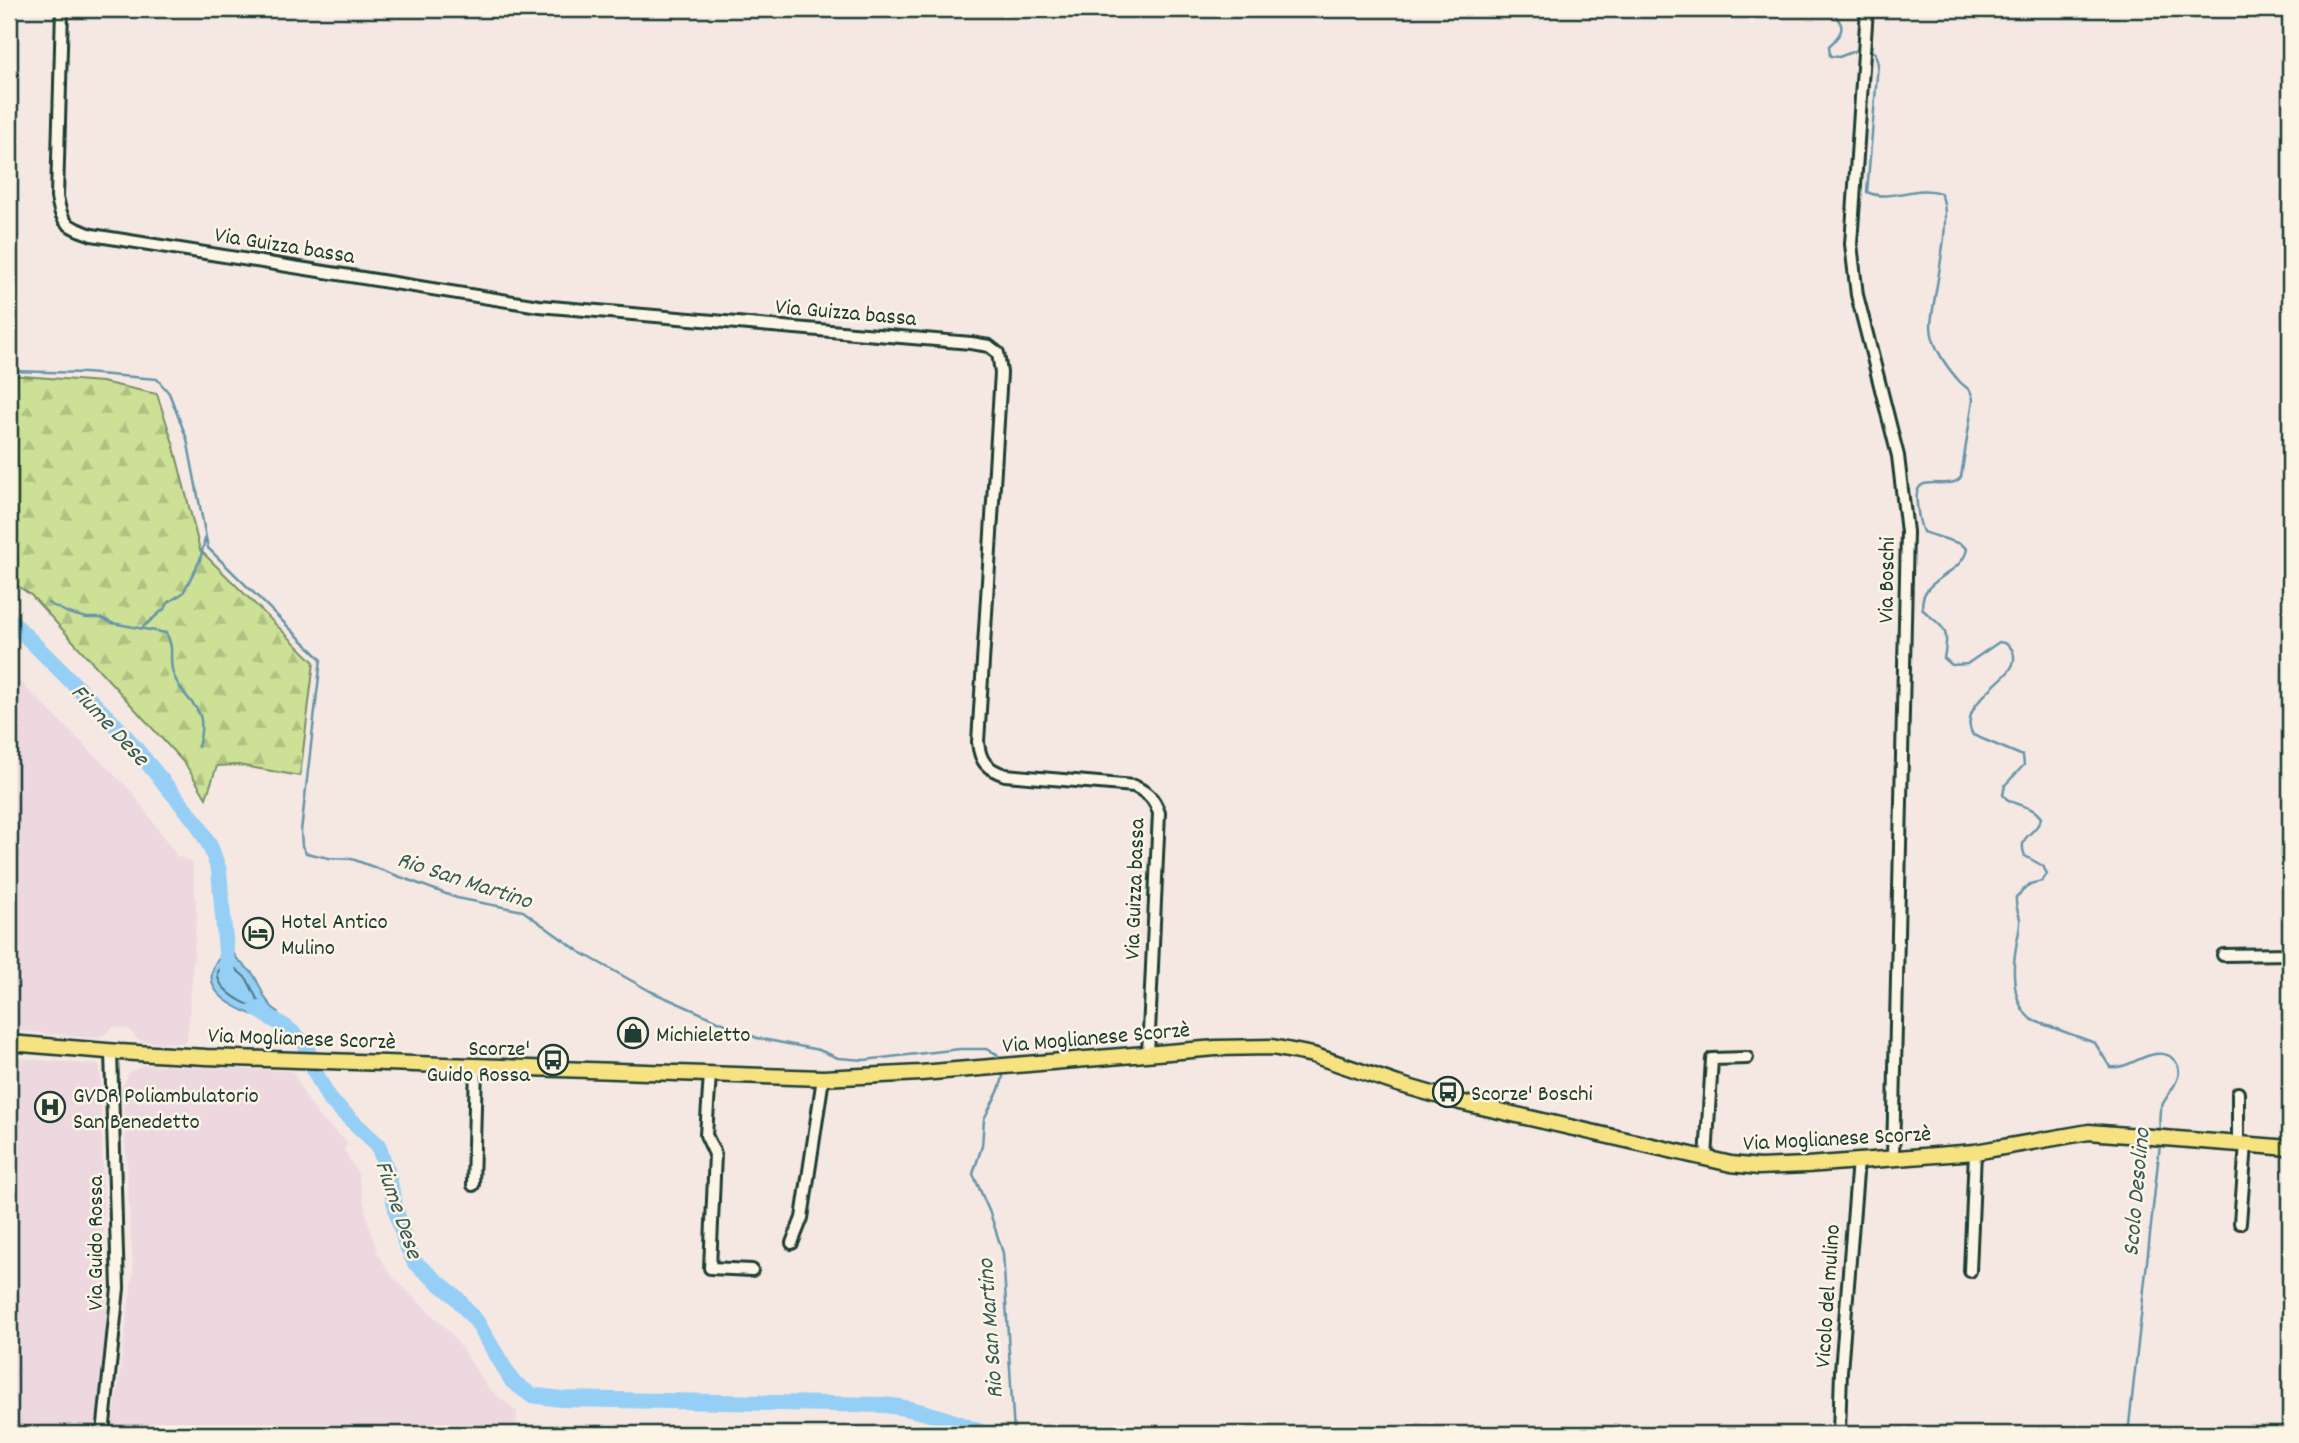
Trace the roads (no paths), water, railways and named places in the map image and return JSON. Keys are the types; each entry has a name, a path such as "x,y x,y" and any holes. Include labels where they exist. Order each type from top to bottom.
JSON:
{"main road":[{"name":"Via Moglianese Scorzè","path":"9,1043 111,1052 823,1078 989,1068 1249,1046 1293,1050 1460,1101 1706,1159 1759,1167 1975,1152 2068,1133 2089,1132 2290,1148"}],"street":[{"name":"Via Guizza bassa","path":"62,9 57,197 61,218 71,228 81,232 539,306 971,343 989,346 998,354 1001,373 979,758 990,770 1005,775 1134,786 1155,800 1159,813 1148,1054"},
{"name":"Via Boschi","path":"1867,9 1851,244 1857,295 1898,456 1907,532 1894,1158"},
{"path":"2223,955 2290,954"},
{"name":"Via Guido Rossa","path":"103,1434 118,1288 111,1052"},
{"path":"1706,1159 1712,1059 1747,1058"},
{"path":"473,1185 476,1066"},
{"path":"710,1074 706,1135 715,1154 710,1268 752,1270"},
{"path":"792,1243 802,1218 823,1078"},
{"path":"2238,1093 2242,1143 2240,1223"},
{"path":"1970,1270 1975,1152"},
{"name":"Vicolo del mulino","path":"1839,1434 1841,1371 1858,1160"}],"water":[{"path":"234,954 253,974 266,999 278,1012 273,1024 232,1004 215,989 212,980 214,965 220,958"}],"waterway":[{"name":"Scolo Desolino","path":"1830,9 1842,28 1829,46 1830,56 1839,57 1860,49"},
{"name":"Scolo Desolino","path":"1867,49 1875,53 1878,64 1867,192 1885,196 1931,191 1940,193 1944,203 1944,237 1932,313 1932,334 1941,357 1971,392 1973,400 1961,477 1955,482 1933,483 1920,487 1917,504 1923,532 1961,544 1967,549 1957,566 1926,591 1923,610 1944,629 1944,658 1952,665 1967,664 1999,642 2009,646 2014,657 2009,671 1974,708 1970,726 1973,735 2023,756 2024,765 2005,785 2003,795 2012,802 2033,810 2041,818 2023,844 2025,856 2043,866 2047,874 2042,881 2030,884 2016,897 2020,919 2014,966 2017,996 2025,1013 2032,1020 2095,1043 2110,1067 2157,1054 2172,1058 2179,1070 2176,1082 2161,1107 2160,1134"},
{"name":"Rio San Martino","path":"9,371 85,373 157,379 169,393 187,439 208,548 321,659 301,831 302,846 306,853 352,859 457,898 523,911 580,952 650,991 757,1038 819,1050 838,1058 864,1060 960,1049 986,1049 997,1054 1000,1062"},
{"path":"143,627 169,602 183,593 200,560 205,539"},
{"path":"48,603 68,613 87,618 101,618 112,623 166,633 174,676 199,714 201,733 198,747"},
{"name":"Fiume Dese","path":"9,619 122,732 197,823 211,848 219,871 228,974"},
{"name":"Fiume Dese","path":"257,1009 306,1044 312,1066 329,1099 378,1145 405,1242 415,1263 455,1296 477,1322 512,1381 531,1395 561,1399 885,1405 936,1416 985,1434"},
{"name":"Rio San Martino","path":"1002,1071 1003,1078 998,1092 984,1119 982,1146 973,1174 1003,1253 1014,1434"},
{"name":"Scolo Desolino","path":"2128,1434 2160,1144"}],"place":[{"name":"Hotel Antico Mulino","path":"258,933"},
{"name":"Michieletto","path":"633,1033"},
{"name":"Scorze' Guido Rossa","path":"553,1060"},
{"name":"Scorze' Boschi","path":"1448,1092"},
{"name":"GVDR Poliambulatorio San Benedetto","path":"50,1107"}]}
